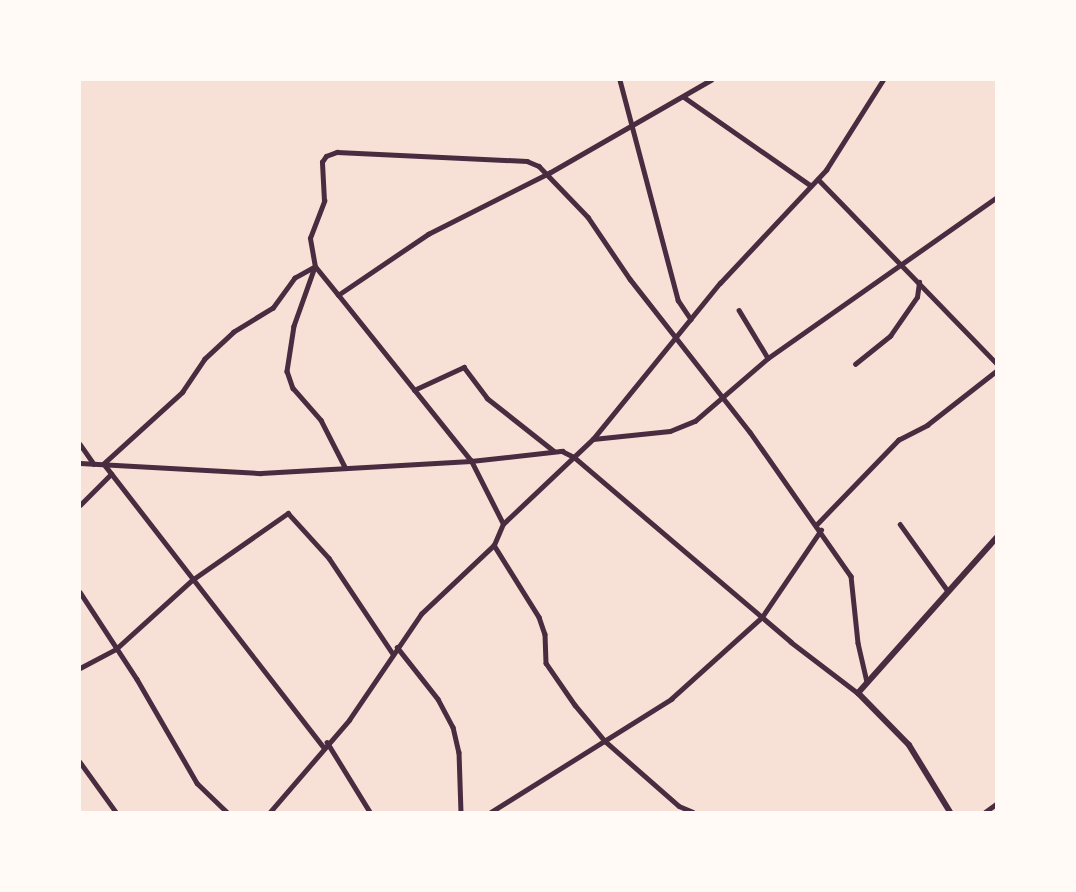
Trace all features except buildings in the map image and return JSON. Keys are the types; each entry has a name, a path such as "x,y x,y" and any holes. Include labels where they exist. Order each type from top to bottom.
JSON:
{"street":[{"path":"620,80 634,125 678,300 690,319"},
{"path":"338,295 428,234 549,173 711,80"},
{"path":"270,813 325,744 349,720 421,614 494,545 503,524 593,439 690,319 818,178 883,80"},
{"path":"684,97 810,185"},
{"path":"345,467 321,420 293,388 287,371 294,326 315,267 310,238 325,194 322,162 331,153 527,161 549,173 588,217 630,279 821,530 853,581 858,643 867,681"},
{"path":"818,178 903,262 996,363"},
{"path":"593,439 683,428 768,358 996,198"},
{"path":"315,267 471,461 503,524"},
{"path":"104,464 183,392 205,359 234,332 273,308 295,278 315,267"},
{"path":"855,364 890,336 917,297 919,282"},
{"path":"739,310 768,358"},
{"path":"414,390 464,367 487,398 554,451 574,457 762,617 858,693 909,745 950,813"},
{"path":"817,524 898,440 927,425 996,372"},
{"path":"80,444 94,464"},
{"path":"80,463 219,472 471,461 554,451"},
{"path":"104,464 192,580 325,744 370,813"},
{"path":"80,506 111,474"},
{"path":"80,668 116,649 192,580 288,513 329,558 393,654"},
{"path":"900,524 948,591"},
{"path":"491,813 671,699 762,617 821,530"},
{"path":"858,693 996,538"},
{"path":"494,545 544,627 544,653 550,672 604,741 679,806 693,813"},
{"path":"80,592 197,783 227,813"},
{"path":"397,647 425,680 453,727 459,752 461,813"},
{"path":"80,762 116,813"},
{"path":"984,813 996,804"}]}
